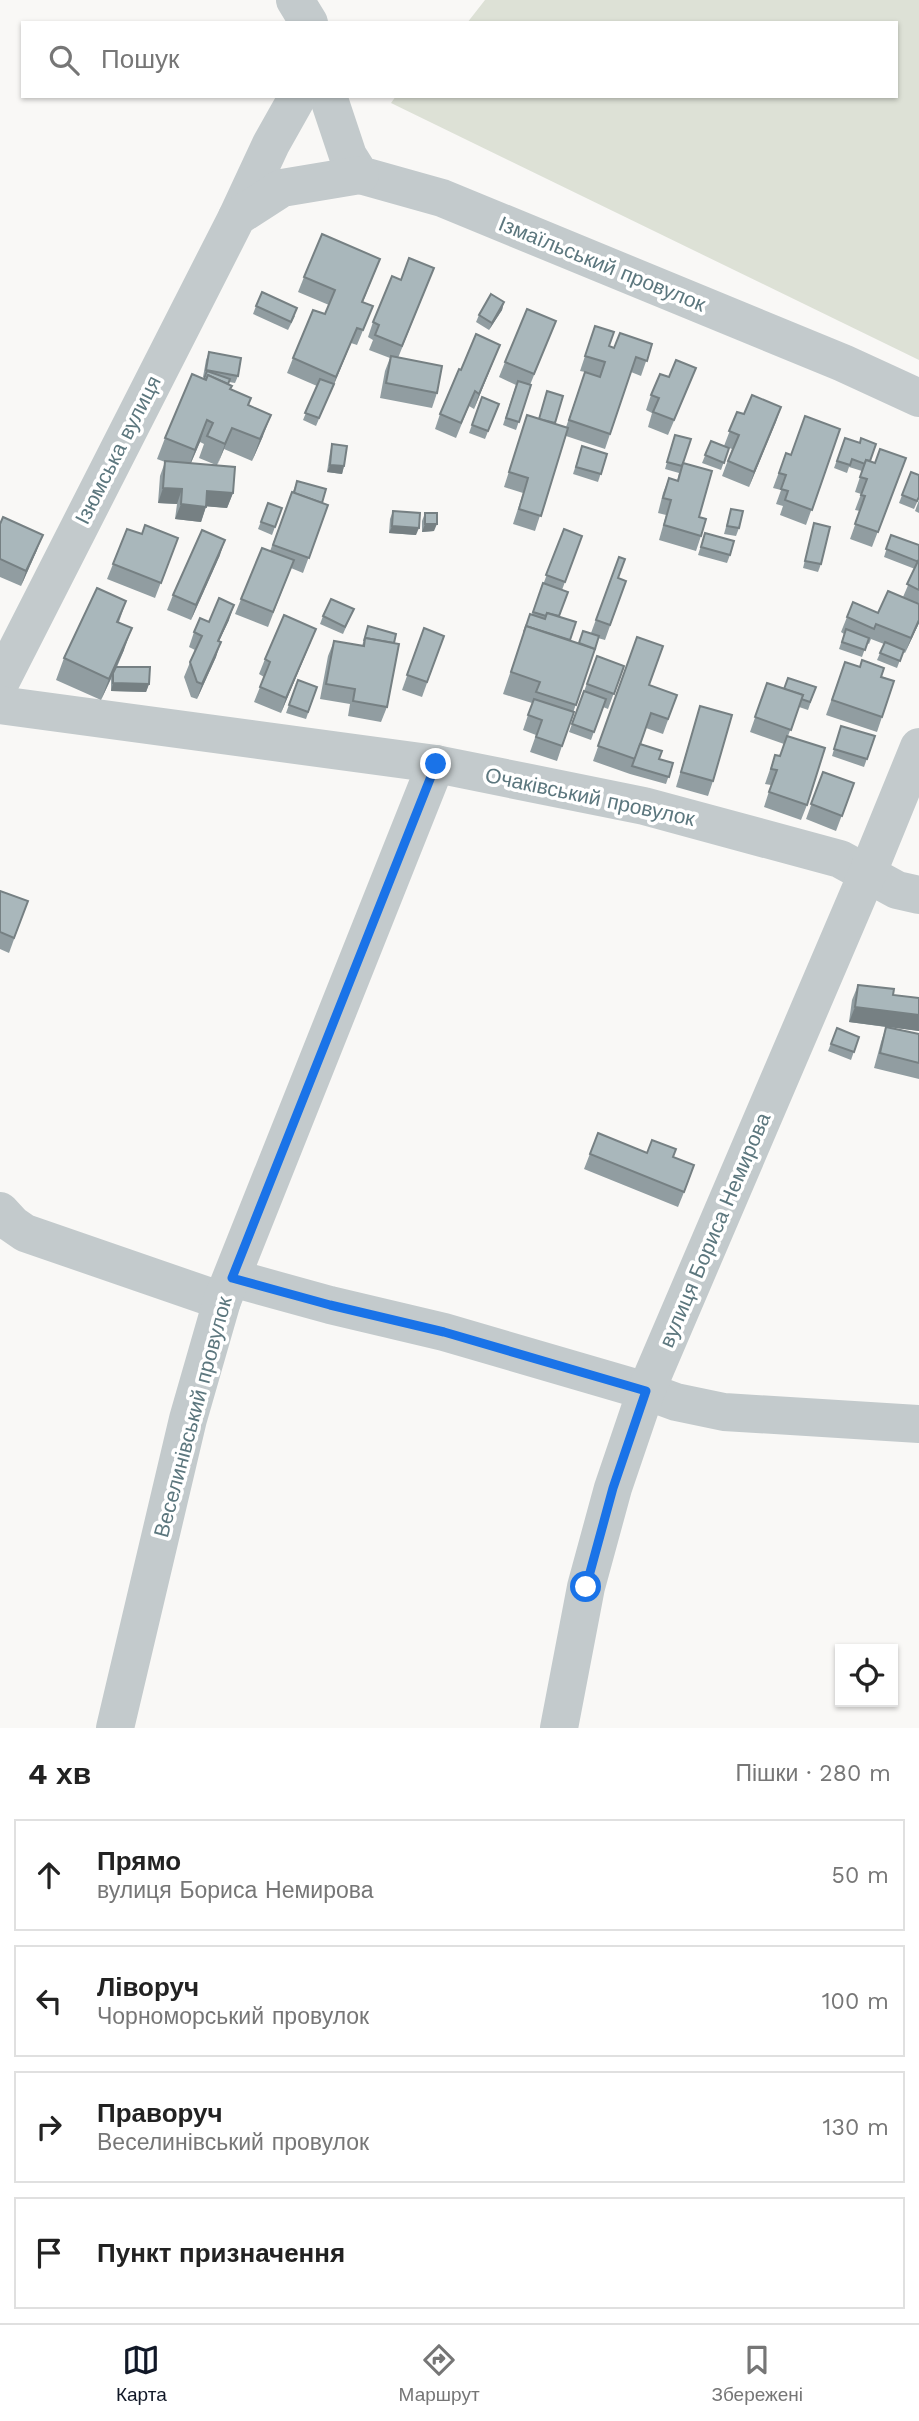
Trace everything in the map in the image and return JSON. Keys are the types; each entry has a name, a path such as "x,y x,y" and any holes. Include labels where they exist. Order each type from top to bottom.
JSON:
{"street":[{"path":"295,0 308,21"},
{"name":"Ізюмська вулиця","path":"0,683 237,217 271,144 297,98"},
{"path":"237,217 282,188 360,176 348,156 329,98"},
{"name":"Ізмаїльський провулок","path":"360,176 442,198 843,363 919,398"},
{"name":"Очаківський провулок","path":"0,705 436,764 644,806 840,859 897,890 919,895"},
{"name":"вулиця Бориса Немирова","path":"559,1728 586,1587 613,1488 646,1391 919,747"},
{"name":"Веселинівський провулок","path":"115,1728 188,1419 227,1289 436,764"},
{"path":"0,1211 25,1233 227,1289 330,1305 444,1332 676,1402 724,1412 919,1424"}],"shaded area":[{"path":"485,0 919,0 919,360 391,103 395,98 898,98 898,21 469,21"}],"building":[{"path":"322,234 380,259 362,302 373,306 363,330 357,328 336,377 293,358 313,310 325,314 335,290 304,277"},
{"path":"409,258 434,268 402,346 375,335 379,325 373,322 392,276 401,280"},
{"path":"262,292 297,308 291,322 256,306"},
{"path":"491,294 504,302 492,323 479,315"},
{"path":"527,309 556,321 534,374 505,362"},
{"path":"595,326 614,332 609,346 614,348 620,333 652,344 647,361 636,357 610,434 569,420 585,372 600,377 605,362 585,356"},
{"path":"476,334 500,345 479,394 475,391 461,423 440,414"},
{"path":"209,352 241,358 238,376 206,370"},
{"path":"391,356 442,366 437,393 386,383"},
{"path":"676,360 696,368 674,420 653,412 659,398 651,395 660,374 669,377"},
{"path":"207,371 230,379 228,384 208,375 206,380 204,379"},
{"path":"192,374 206,380 208,375 232,386 230,389 251,398 248,405 271,415 260,439 232,428 225,444 207,436 213,423 207,420 195,450 165,438"},
{"path":"320,379 334,384 319,418 305,413"},
{"path":"518,381 531,385 519,422 506,418"},
{"path":"547,391 563,396 555,423 539,419"},
{"path":"752,395 781,407 754,472 728,461 739,435 729,431 737,412 744,414"},
{"path":"482,397 499,404 488,431 472,425"},
{"path":"527,415 568,428 541,516 519,509 528,478 509,472"},
{"path":"805,416 840,429 812,510 785,500 788,491 781,489 786,475 779,473 786,453 791,455"},
{"path":"675,435 691,439 682,466 667,462"},
{"path":"845,438 860,443 861,438 876,444 870,461 866,460 865,464 852,459 850,465 837,461"},
{"path":"711,441 729,448 724,463 705,455"},
{"path":"332,444 347,446 344,466 330,465"},
{"path":"582,446 607,454 601,474 576,467"},
{"path":"880,449 906,458 878,532 855,524 865,496 861,495 867,479 860,477 866,460 875,463"},
{"path":"165,461 235,467 233,493 207,491 206,507 181,504 182,489 163,488"},
{"path":"683,463 712,471 699,517 706,519 701,536 664,525 671,500 663,498 669,478 678,481"},
{"path":"911,472 919,475 917,501 902,495"},
{"path":"297,481 326,489 322,503 294,493"},
{"path":"292,492 328,505 309,558 273,545"},
{"path":"268,503 282,508 275,527 261,522"},
{"path":"731,509 743,511 739,528 727,526"},
{"path":"393,511 420,513 419,528 392,526"},
{"path":"425,513 437,513 437,524 425,524"},
{"path":"3,517 43,535 26,571 0,559 0,524"},
{"path":"814,523 830,527 821,564 805,561"},
{"path":"145,525 178,538 161,583 113,564 127,529 142,534"},
{"path":"564,529 582,536 565,582 546,575"},
{"path":"202,530 225,540 196,605 173,595"},
{"path":"705,533 734,541 730,555 701,547"},
{"path":"891,535 919,545 919,562 886,549"},
{"path":"262,548 294,560 273,612 241,599"},
{"path":"619,557 625,559 618,578 626,581 610,625 596,620"},
{"path":"919,562 919,590 907,584"},
{"path":"543,583 568,592 559,616 533,612"},
{"path":"97,588 126,601 117,622 132,628 109,679 64,658"},
{"path":"888,591 919,604 919,620 911,638 876,624 874,629 847,617 853,602 878,613"},
{"path":"219,598 234,605 202,684 197,682 190,662 202,636 194,632 200,618 209,622"},
{"path":"331,599 354,609 345,627 323,616"},
{"path":"547,613 576,622 570,640 526,626 530,614 545,619"},
{"path":"284,615 316,629 286,698 260,687 270,662 265,659"},
{"path":"368,626 396,634 394,643 365,638 364,641"},
{"path":"526,626 595,649 576,705 536,692 540,682 511,672"},
{"path":"424,628 444,636 427,682 407,675"},
{"path":"846,629 869,638 865,650 842,642"},
{"path":"583,631 599,636 595,649 579,643"},
{"path":"637,637 663,646 649,685 677,695 668,719 651,713 635,759 598,746"},
{"path":"365,638 399,644 387,707 353,701 355,689 326,684 334,641 364,646"},
{"path":"885,642 904,650 900,661 880,653"},
{"path":"597,656 624,666 614,694 587,684"},
{"path":"862,660 884,668 881,677 894,681 882,717 832,700 845,662 860,667"},
{"path":"116,667 150,667 149,684 113,683"},
{"path":"788,678 816,687 810,702 801,699 803,695 784,689"},
{"path":"298,680 317,687 308,712 289,705"},
{"path":"767,683 803,695 791,730 755,717"},
{"path":"584,691 606,699 594,732 572,724"},
{"path":"534,699 574,712 562,746 536,737 542,720 528,715"},
{"path":"700,706 732,715 713,781 681,772"},
{"path":"841,726 875,736 867,759 834,749"},
{"path":"787,736 825,748 807,805 769,792 777,770 771,769 775,755 780,756"},
{"path":"640,744 662,751 659,759 673,763 669,777 632,766"},
{"path":"823,772 854,783 842,816 811,804"},
{"path":"0,891 28,901 14,938 0,932"},
{"path":"858,985 894,989 893,995 919,998 919,1015 855,1007"},
{"path":"886,1027 919,1034 919,1063 880,1053"},
{"path":"837,1028 859,1037 854,1052 831,1044"},
{"path":"598,1133 647,1153 652,1140 676,1149 673,1157 694,1165 684,1192 590,1154"}],"route":[{"path":"436,764 232,1278 444,1332 646,1391 613,1488 586,1587"}]}
